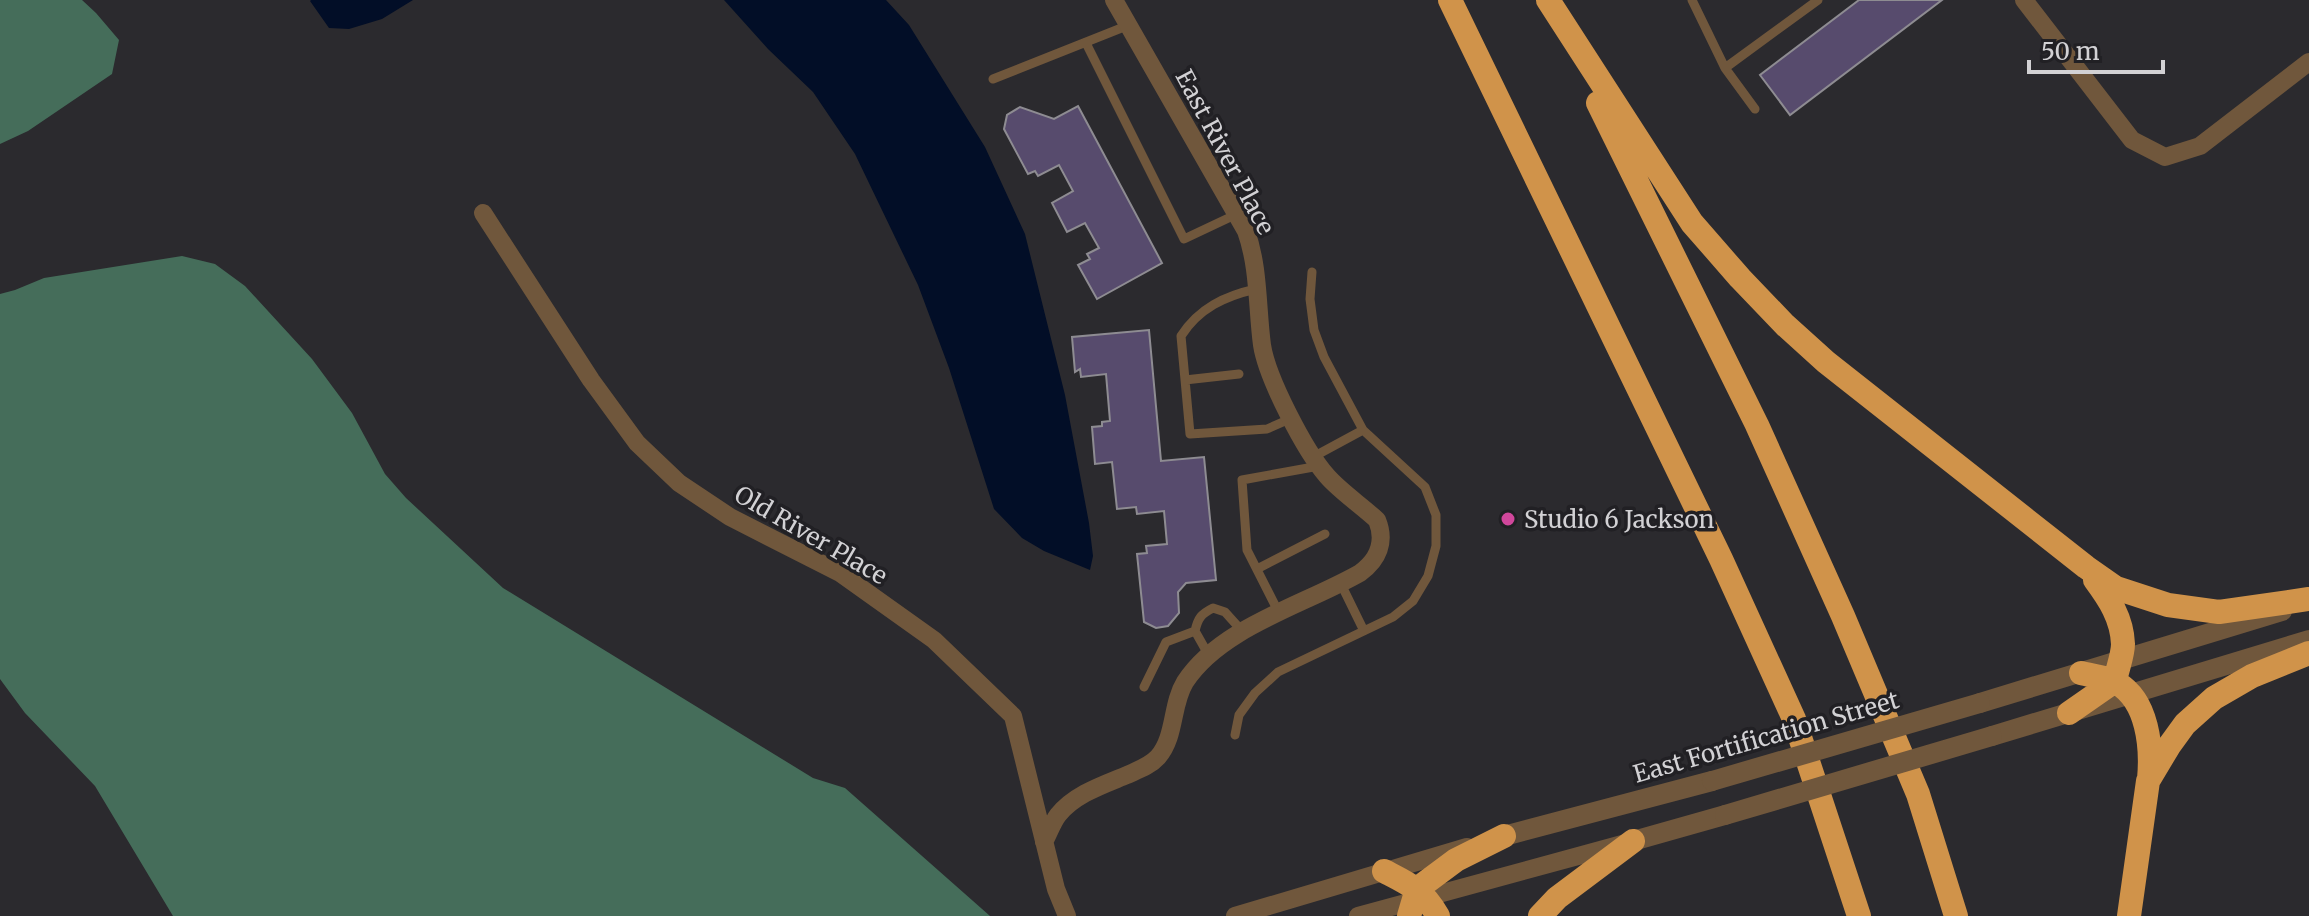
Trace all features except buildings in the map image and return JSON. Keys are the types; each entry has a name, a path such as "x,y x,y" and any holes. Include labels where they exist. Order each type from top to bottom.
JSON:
{"highway":[{"path":"1450,0 1721,559 1794,719 1859,916"},
{"path":"1547,0 1692,223 1785,325 1826,362 2116,588 2168,605 2219,612 2309,601"},
{"path":"1547,0 1757,425 1806,534 1918,794 1956,916"},
{"path":"2086,567 2114,606 2123,646 2122,679 2146,726 2151,758 2129,916"},
{"path":"2148,781 2185,724 2214,698 2252,676 2309,653"},
{"path":"2081,673 2122,679"},
{"path":"2069,713 2122,679"},
{"path":"1831,832 1841,916"},
{"path":"1384,871 1421,904 1456,860 1504,836"},
{"path":"1540,916 1557,898 1633,841"}],"street":[{"name":"East River Place","path":"1044,842 1058,816 1072,802 1147,766 1158,757 1165,746 1184,684 1208,654 1243,632 1341,584 1369,566 1381,542 1377,520 1341,489 1316,461 1292,418 1265,362 1251,244 1237,214 1114,0"},
{"path":"2024,0 2132,140 2165,157 2200,146 2309,62"},
{"name":"Old River Place","path":"483,213 591,380 637,443 679,483 730,517 840,573 934,640 1013,716 1056,889 1067,916"},
{"path":"2122,679 2309,601"},
{"path":"2122,679 2309,640"},
{"name":"East Fortification Street","path":"1235,916 1504,836 1712,781 2081,673"},
{"path":"1358,916 1421,904 2069,713"}],"lane":[{"path":"1692,0 1725,68 1755,109"},
{"path":"1725,68 1818,0"},
{"path":"993,79 1129,25"},
{"path":"1086,43 1184,239 1237,214"},
{"path":"1235,735 1239,715 1255,693 1278,672 1393,617 1413,601 1428,576 1436,546 1436,515 1425,487 1363,430 1324,357 1314,330 1310,299 1312,272"},
{"path":"1256,289 1235,294 1209,306 1189,323 1181,336 1190,434 1267,429 1292,418"},
{"path":"1185,380 1239,374"},
{"path":"1279,613 1247,550 1242,480 1316,461 1363,430"},
{"path":"1257,569 1325,534"},
{"path":"1341,584 1364,631"},
{"path":"1208,654 1195,631 1198,619 1213,608 1225,612 1243,632"},
{"path":"1144,687 1166,642 1195,631"}],"green space":[{"path":"0,0 82,0 119,40 112,74 28,131 0,144"},
{"path":"182,256 215,264 245,286 312,359 352,413 385,474 406,498 503,588 813,778 845,788 990,916 173,916 95,786 25,713 0,679 0,294 44,278"}],"water":[{"path":"311,0 413,0 382,19 349,29 329,28"},
{"path":"724,0 886,0 909,25 985,147 1025,234 1065,395 1089,523 1093,556 1090,570 1022,538 994,509 949,368 918,285 855,154 813,92 768,49"}],"place":[{"name":"Studio 6 Jackson","path":"1508,519"}]}
